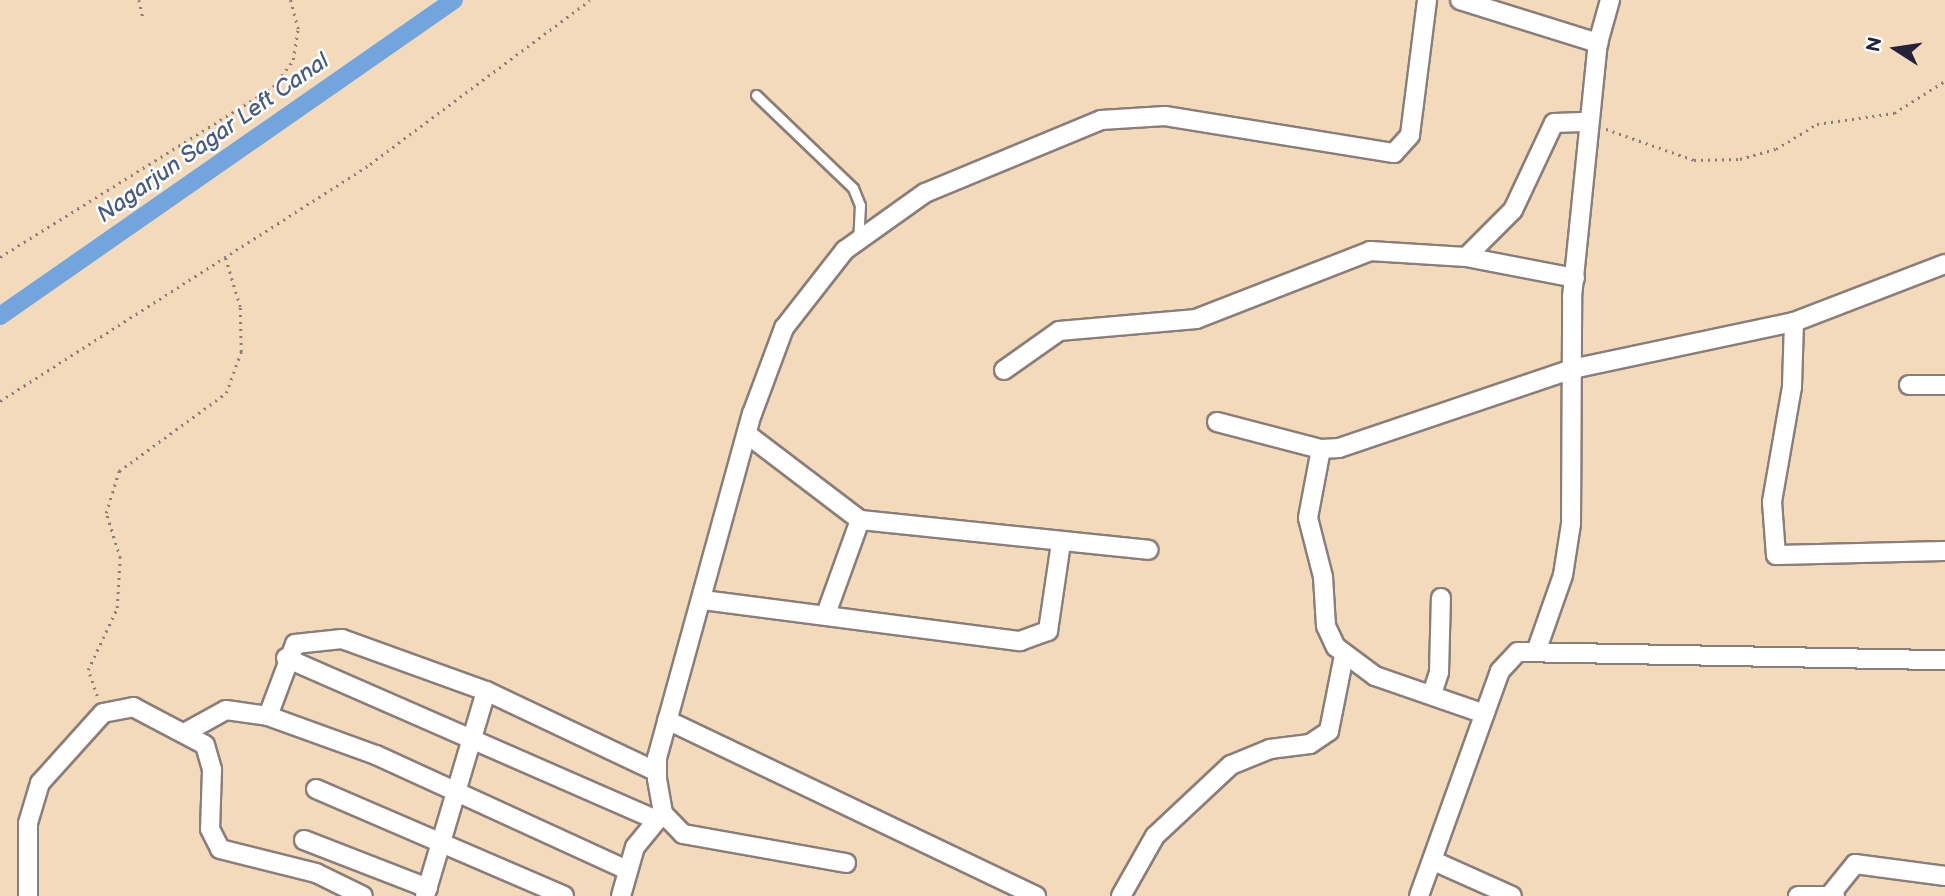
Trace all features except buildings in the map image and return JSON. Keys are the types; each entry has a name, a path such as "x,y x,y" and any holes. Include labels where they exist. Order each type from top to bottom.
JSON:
{"street":[{"path":"621,896 625,869 660,816 657,772 667,720 703,600 747,434 784,328 824,272 858,241 925,194 1101,120 1166,116 1394,153 1410,135 1427,0"},
{"path":"1460,0 1598,43"},
{"path":"1537,649 1563,575 1571,524 1575,278 1598,43 1610,0"},
{"path":"1466,257 1513,210 1553,123 1589,122"},
{"path":"1004,370 1059,331 1196,320 1344,256 1370,250 1466,257 1575,278"},
{"path":"1217,422 1321,449 1422,425 1572,369 1794,322 1945,264"},
{"path":"1794,322 1792,387 1772,502 1776,555 1945,551"},
{"path":"1909,385 1945,385"},
{"path":"747,434 860,520 1148,550"},
{"path":"1321,449 1308,518 1323,577 1325,626 1343,655 1375,676 1485,715"},
{"path":"826,614 860,520"},
{"path":"703,600 826,614 929,631 1038,638 1053,614 1061,543"},
{"path":"1432,694 1439,672 1441,598"},
{"path":"268,716 286,659 305,638 342,639 486,691 657,772"},
{"path":"1419,896 1436,862 1485,715 1508,659 1537,649 1945,660"},
{"path":"1121,896 1155,836 1231,765 1270,749 1310,744 1328,731 1343,655"},
{"path":"286,659 660,816 683,834 846,863"},
{"path":"304,840 426,892 454,789 486,691"},
{"path":"28,896 28,823 36,793 103,713 133,707 188,731 211,759 210,829 220,849 316,873 363,896"},
{"path":"188,731 226,710 268,716 454,789 625,869"},
{"path":"667,720 1036,896"},
{"path":"316,789 564,896"},
{"path":"1436,862 1513,896"},
{"path":"1798,896 1832,895 1855,864 1945,876"}],"lane":[{"path":"756,95 853,188 860,205 858,241"}],"path":[{"path":"139,0 143,18"},
{"path":"0,257 272,87 293,60 298,29 290,0"},
{"path":"0,401 370,164 590,0"},
{"path":"1589,122 1694,160 1740,159 1776,149 1817,124 1894,113 1945,81"},
{"path":"103,713 88,670 117,608 120,558 106,513 119,471 226,393 241,352 240,307 225,257"}],"waterway":[{"name":"Nagarjun Sagar Left Canal","path":"0,316 454,0"}]}
